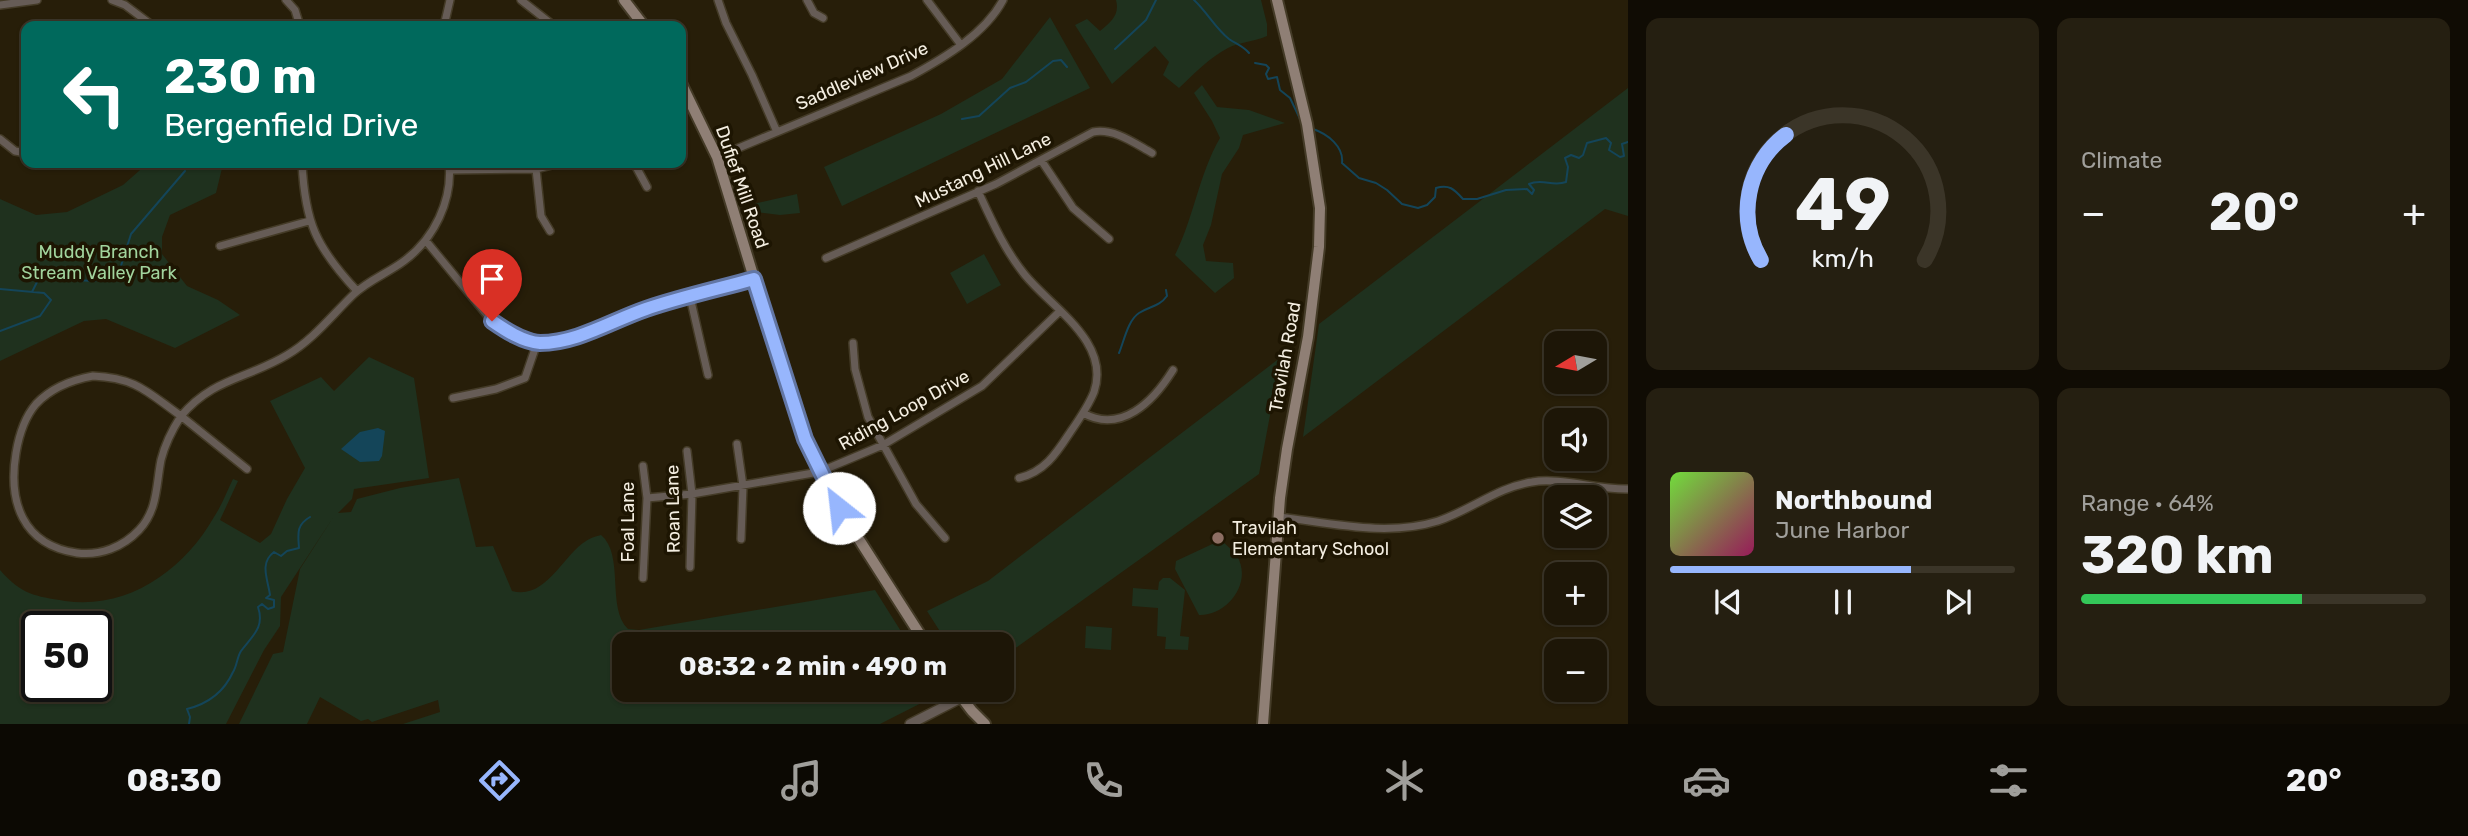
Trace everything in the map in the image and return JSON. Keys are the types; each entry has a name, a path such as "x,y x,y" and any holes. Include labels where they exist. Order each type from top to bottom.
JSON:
{"main road":[{"path":"624,0 640,21"},
{"name":"Travilah Road","path":"1263,724 1279,517 1287,449 1308,337 1319,247 1320,208 1304,108 1277,0"},
{"name":"Dufief Mill Road","path":"686,93 718,157 793,407 819,472 918,632"},
{"path":"966,702 985,724"}],"street":[{"path":"0,5 37,0"},
{"path":"113,0 125,5 146,21"},
{"path":"286,0 295,10 298,21"},
{"path":"445,21 450,0"},
{"path":"521,0 549,21"},
{"path":"718,0 777,132"},
{"path":"807,0 814,13 823,18"},
{"path":"927,0 961,45"},
{"name":"Saddleview Drive","path":"718,157 911,76 961,45 992,18 1003,0"},
{"name":"Mustang Hill Lane","path":"826,258 996,184 1085,135 1100,130 1116,133 1152,153"},
{"path":"0,139 15,151 21,152"},
{"path":"1041,160 1073,208 1109,239"},
{"path":"303,168 309,221 317,242 331,264 357,291"},
{"path":"247,469 181,416 139,386 113,377 79,379 46,396 28,415 20,434 14,468 14,499 21,516 32,531 49,544 66,551 85,554 104,551 125,542 139,530 153,509 165,447 181,416 193,402 208,390 289,354 357,291 404,261 426,241 436,226 444,205 449,168"},
{"path":"507,168 540,168"},
{"path":"637,168 647,187"},
{"path":"536,169 541,216 550,231"},
{"path":"978,191 1008,253 1027,277 1083,335 1094,354 1097,376 1094,392 1083,413 1043,467 1031,475 1019,478"},
{"path":"220,246 309,221"},
{"path":"426,241 492,321 508,332 537,343 573,338 647,309 754,279"},
{"path":"690,297 708,375"},
{"name":"Riding Loop Drive","path":"647,498 692,494 819,472 883,445 982,386 1060,311"},
{"path":"453,398 496,389 525,378 537,343"},
{"path":"853,343 862,402 916,504 945,538"},
{"path":"1083,413 1096,420 1118,421 1161,390 1173,370"},
{"path":"737,444 743,486 741,539"},
{"name":"Roan Lane","path":"687,451 692,494 690,567"},
{"name":"Foal Lane","path":"643,466 647,498 643,578"},
{"path":"1279,517 1379,528 1412,527 1437,521 1466,510 1506,489 1534,481 1628,489"},
{"path":"910,724 946,702"}],"green space":[{"path":"1116,0 1261,0 1267,36 1221,52 1179,88 1163,75 1169,62 1155,46 1112,84 1075,25 1087,19 1100,31 1116,14"},
{"path":"1050,17 1090,88 842,206 824,167 941,114 1002,79"},
{"path":"1202,85 1217,107 1249,110 1285,123 1243,135 1239,148 1222,174 1211,225 1203,245 1206,261 1233,263 1234,278 1215,293 1175,255 1220,138 1194,93"},
{"path":"1628,88 1628,216 1605,209 1303,437 1319,324"},
{"name":"Muddy Branch Stream Valley Park","path":"142,168 222,168 216,193 170,215 162,237 162,254 187,286 218,300 240,315 175,348 106,319 84,321 0,361 0,199 36,215 67,212 123,185"},
{"path":"797,194 800,213 780,215 755,212 753,204"},
{"path":"984,254 1001,285 967,304 950,273"},
{"path":"369,357 414,378 429,478 354,489 352,499 338,513 351,512 357,499 400,488 459,478 476,547 493,546 512,591 535,589 553,575 577,548 601,535 612,555 618,608 628,629 639,630 875,590 901,632 612,632 612,702 923,702 880,724 403,724 440,712 438,700 372,722 368,719 361,721 320,697 307,724 239,724 273,654 283,652 300,569 334,516 281,597 280,626 264,650 226,724 0,724 0,570 22,589 37,596 65,601 111,599 132,592 152,582 187,554 217,512 233,479 238,481 220,520 260,543 271,534 305,468 270,401 321,377 334,391"},
{"path":"1281,357 1259,474 1014,649 1014,632 940,632 927,611 988,581"},
{"path":"1221,540 1237,556 1242,577 1228,604 1209,614 1199,615 1175,569 1176,561"},
{"path":"1163,578 1170,578 1185,590 1180,636 1189,637 1188,650 1165,649 1166,637 1157,636 1158,608 1132,606 1133,588 1158,590 1159,582"},
{"path":"1086,626 1112,628 1111,650 1085,648"}],"water":[{"path":"378,428 385,431 379,461 360,462 341,449 360,432"}],"waterway":[{"path":"1115,49 1146,20 1156,0"},
{"path":"1194,0 1224,35 1249,53"},
{"path":"962,119 979,116 1010,88 1026,82 1053,61 1061,60 1067,67"},
{"path":"1255,63 1269,68 1266,74 1268,79 1277,77 1280,90 1290,98 1301,121"},
{"path":"1313,129 1334,142 1342,157 1342,163 1359,178 1376,183 1402,204 1418,208 1427,205 1435,197 1436,188 1441,187 1451,188 1463,199 1477,199 1506,190 1527,189 1532,194 1534,190 1529,184 1566,182 1568,167 1565,158 1571,155 1579,158 1583,155 1587,143 1606,138 1611,143 1609,150 1620,157 1624,156 1622,144 1628,142"},
{"path":"32,292 39,278 94,281 120,269 131,234 185,171"},
{"path":"0,289 44,293 51,300 40,316 0,331"},
{"path":"1119,353 1135,316 1164,300 1167,296 1166,290"},
{"path":"189,724 187,709 201,704 225,686 240,653 259,626 258,607 262,604 268,609 274,607 274,600 266,598 270,595 266,572 269,556 274,552 281,556 287,551 299,548 300,527 310,517"}],"place":[{"name":"Travilah Elementary School","path":"1218,538"}],"route":[{"path":"492,321 508,332 537,343 553,342 573,338 647,309 754,279 793,407 819,472 839,508"}]}
